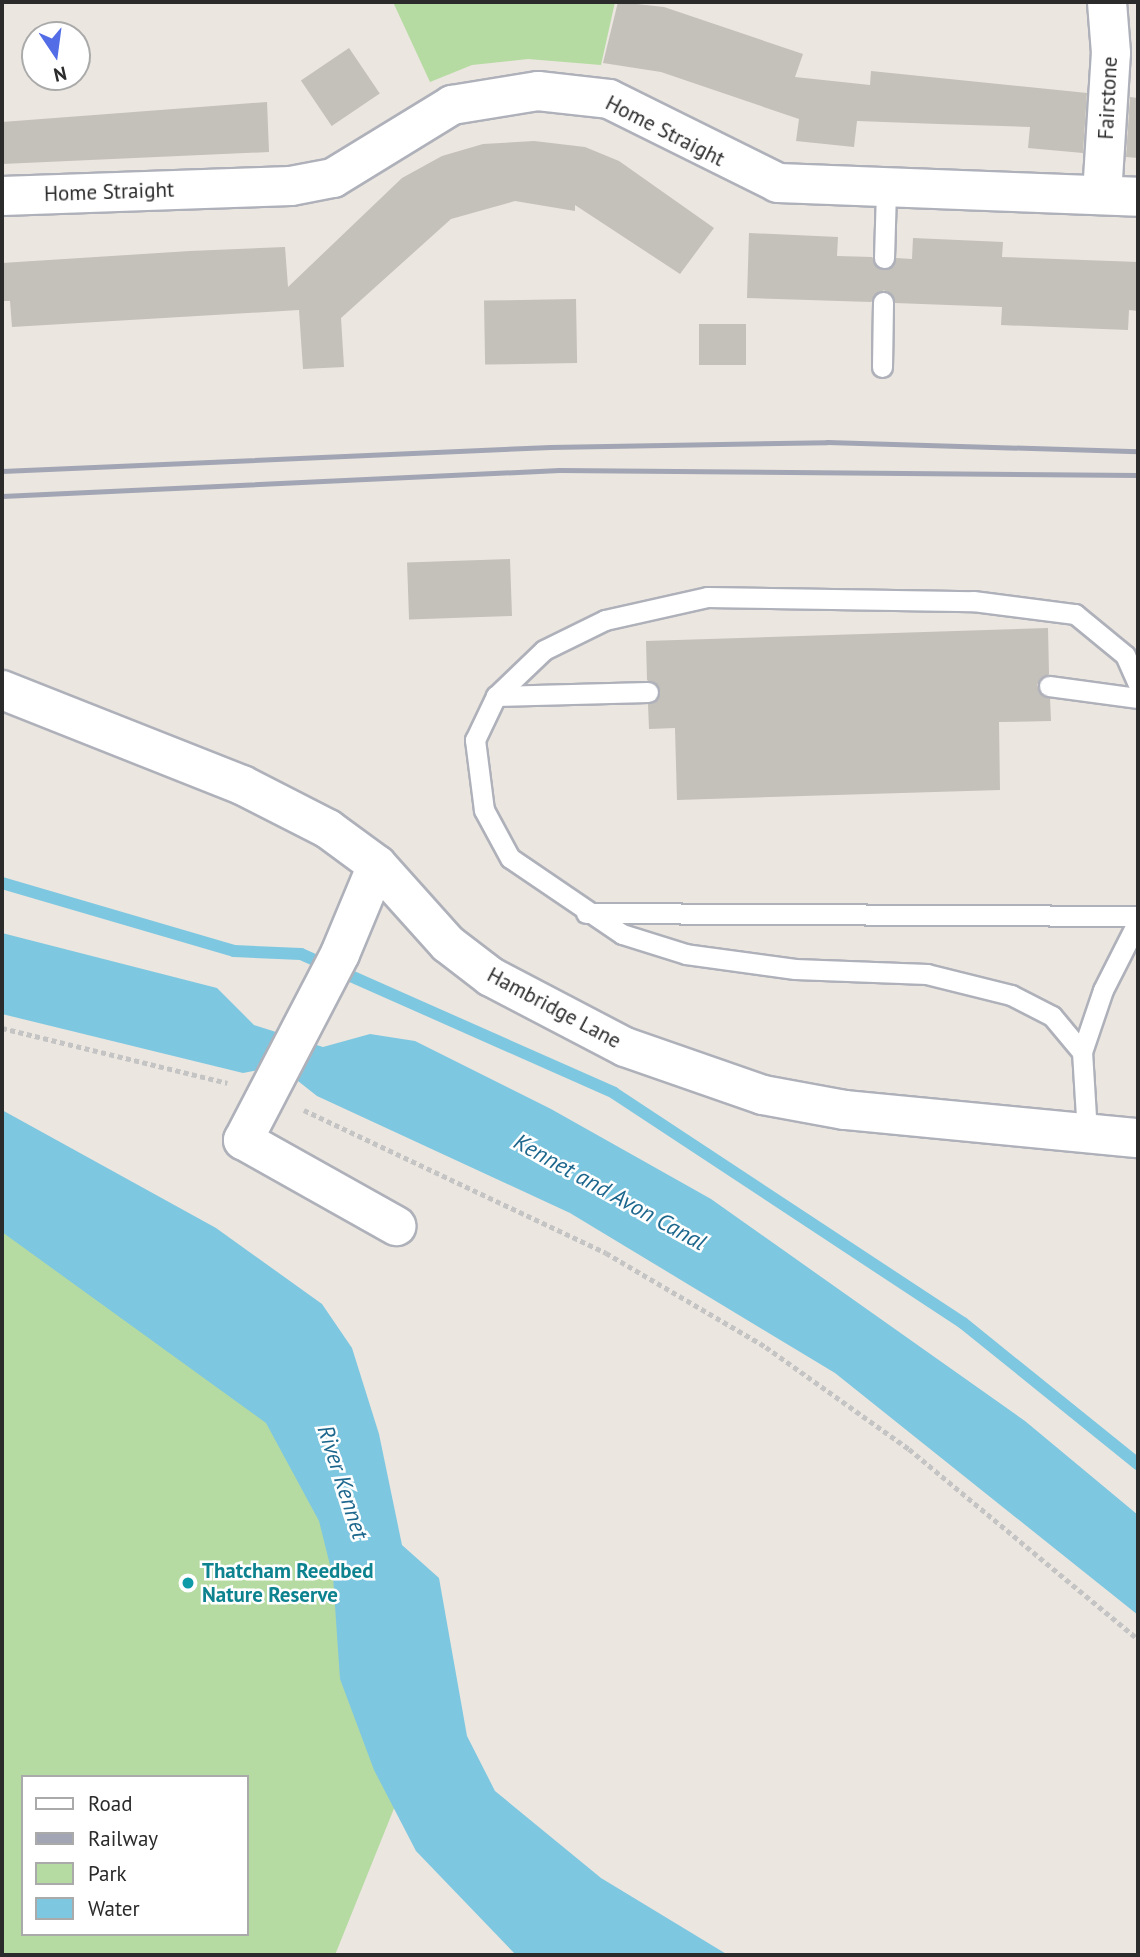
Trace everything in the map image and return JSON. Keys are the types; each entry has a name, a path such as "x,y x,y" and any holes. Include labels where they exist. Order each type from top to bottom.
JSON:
{"street":[{"name":"Fairstone","path":"1107,2 1120,196"},
{"name":"Home Straight","path":"2,196 291,186 333,178 452,105 538,91 609,99 778,183 1120,196"},
{"name":"Hambridge Lane","path":"2,690 242,785 328,829 377,865 448,944 480,969 625,1047 763,1096 845,1110 1138,1138"},
{"path":"377,865 340,954 243,1140 396,1226"}],"lane":[{"path":"884,258 886,189"},
{"path":"881,368 883,302"},
{"path":"1082,1052 1052,1016 1011,995 927,974 794,969 686,954 622,934 582,913 510,858 484,810 475,740 496,696 544,650 605,620 707,597 973,601 1075,614 1125,654 1138,684"},
{"path":"1049,686 1138,698"},
{"path":"496,696 648,692"},
{"path":"582,913 1138,919 1103,990 1082,1052 1087,1133"}],"path":[{"path":"2,1028 272,1083 606,1253 766,1347 909,1449 1138,1639"}],"green space":[{"path":"393,2 615,2 601,65 528,59 472,65 430,82"},
{"name":"Thatcham Reedbed Nature Reserve","path":"2,1166 232,1314 422,1739 335,1955 2,1955"}],"water":[{"name":"Kennet and Avon Canal","path":"2,933 217,988 254,1025 323,1047 370,1034 415,1041 551,1109 711,1199 1025,1421 1138,1515 1138,1615 835,1373 570,1213 317,1096 279,1066 243,1073 2,1014"},
{"name":"River Kennet","path":"2,1110 216,1228 322,1304 352,1348 379,1434 402,1545 439,1578 467,1736 495,1791 601,1878 728,1955 516,1955 416,1851 374,1770 340,1679 333,1577 319,1521 266,1423 2,1232"}],"building":[{"path":"618,2 664,7 803,54 795,77 870,85 871,71 1087,93 1083,153 1028,148 1030,127 857,121 854,147 796,141 799,119 661,72 603,63"},
{"path":"349,48 380,94 332,126 301,80"},
{"path":"1130,97 1138,98 1138,158 1126,157"},
{"path":"267,102 269,152 2,164 2,122"},
{"path":"534,141 585,147 619,161 714,228 680,274 575,205 575,211 515,201 451,219 341,318 344,367 303,369 299,310 12,327 10,301 2,301 2,263 190,251 285,247 288,287 402,178 442,156 483,144"},
{"path":"749,233 838,237 837,256 872,257 883,270 896,258 912,259 913,238 1003,242 1002,257 1138,262 1138,311 1129,310 1128,330 1001,325 1002,307 895,303 884,290 871,302 747,298"},
{"path":"576,299 577,363 485,365 484,301"},
{"path":"699,324 746,324 746,365 699,365"},
{"path":"510,559 512,616 409,620 407,563"},
{"path":"1048,628 1049,674 1037,685 1050,698 1051,721 999,722 1000,790 677,800 675,728 649,729 648,704 660,691 647,680 646,641"}],"waterway":[{"path":"2,883 234,951 301,954 614,1093 963,1323 1138,1464"}],"railway":[{"path":"2,471 550,447 827,442 1138,451"},
{"path":"2,496 559,470 1138,475"}],"place":[{"name":"Thatcham Reedbed Nature Reserve","path":"188,1583"}]}
